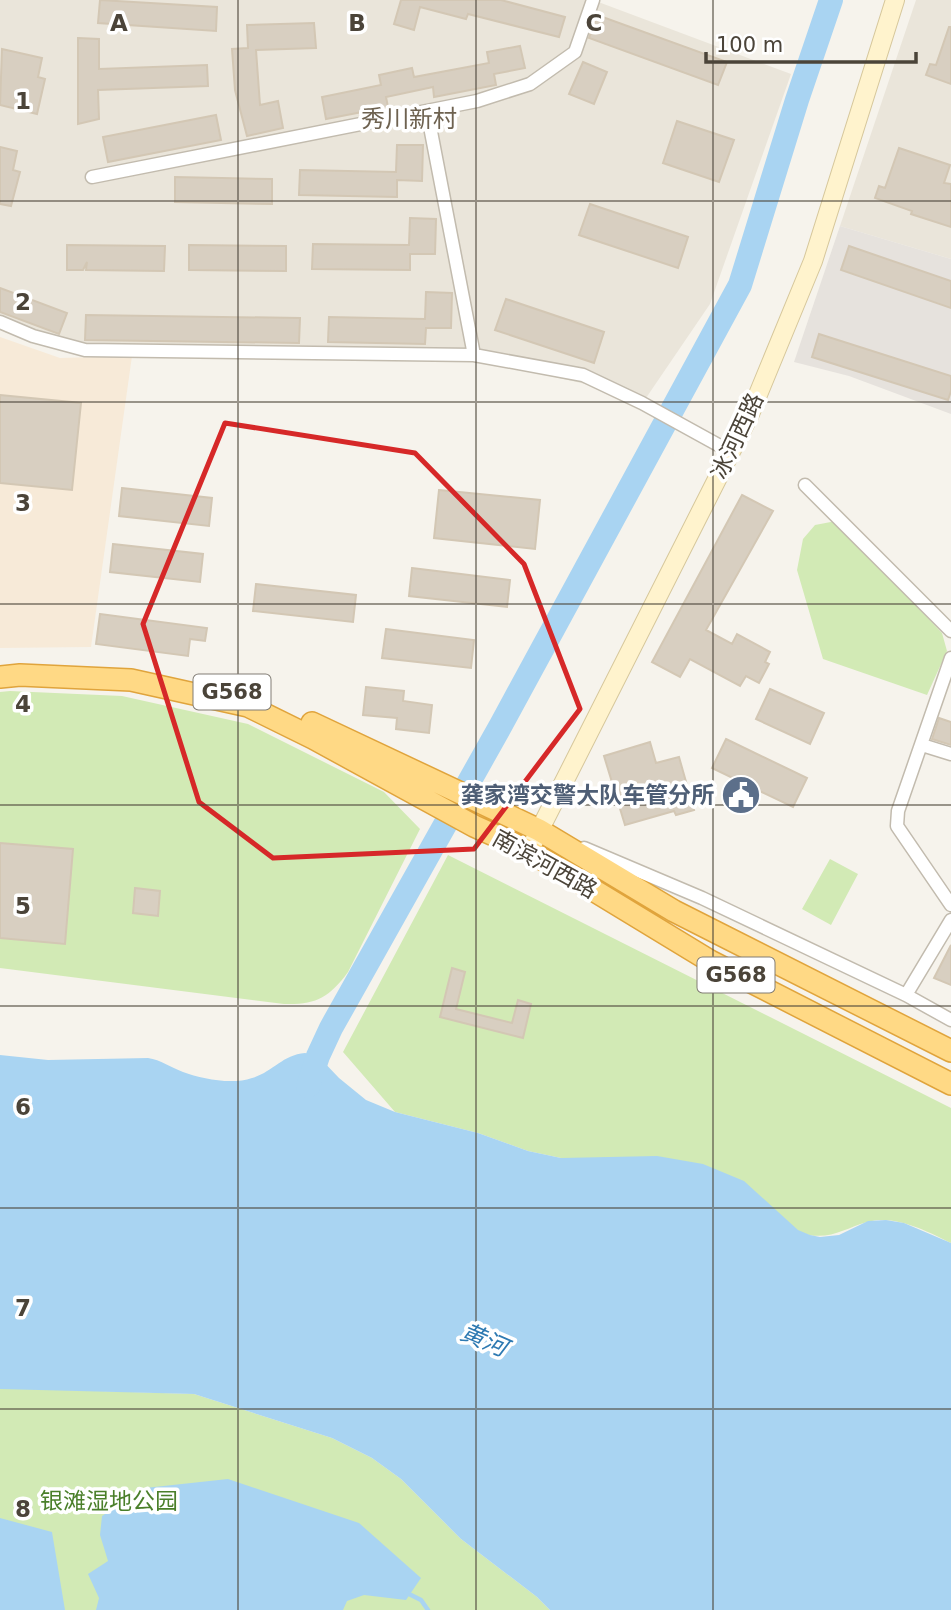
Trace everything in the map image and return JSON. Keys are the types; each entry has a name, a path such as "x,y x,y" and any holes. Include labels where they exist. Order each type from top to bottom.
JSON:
{"highway":[{"name":"南滨河西路","path":"0,663 132,668 252,696 539,830 674,911 951,1051"},
{"name":"南滨河西路","path":"0,677 20,674 131,680 248,706 313,738 474,826 529,851 710,961 951,1084"}],"main road":[{"name":"冰河西路","path":"529,851 750,414 813,261 895,0"}],"street":[{"path":"92,177 477,101 530,84 575,52 593,0"},
{"path":"427,111 474,355"},
{"path":"0,322 33,336 85,350 474,355 583,376 642,403 731,452"},
{"path":"805,485 951,631"},
{"path":"951,658 945,693 898,811 898,826 951,905"},
{"path":"922,746 951,754"},
{"name":"南滨河西路","path":"539,830 657,877 906,995 951,1020"},
{"path":"906,995 951,920"}],"highlighted area":[{"path":"225,423 415,453 524,564 580,709 474,849 273,858 199,802 143,624"}],"shaded area":[{"path":"0,0 593,0 791,74 710,304 646,398 477,359 82,353 0,326"},
{"path":"916,0 951,0 951,259 840,226"},
{"path":"840,226 951,259 951,414 849,376 794,362"},
{"path":"0,337 60,358 132,356 91,647 0,648"}],"green space":[{"path":"836,521 942,633 947,651 927,695 823,659 797,570 803,539 815,525"},
{"path":"0,692 122,696 248,724 384,792 420,829 341,981 328,994 313,1001 284,1004 0,968"},
{"path":"448,855 951,1108 951,1243 910,1225 888,1220 867,1222 832,1234 809,1235 596,1158 561,1158 528,1151 478,1133 395,1112 343,1052"},
{"path":"830,859 858,874 831,925 802,909"},
{"name":"银滩湿地公园","path":"0,1389 194,1394 332,1438 372,1458 401,1479 461,1539 550,1610 0,1610"}],"water":[{"name":"黄河","path":"305,1053 318,1056 366,1100 395,1112 478,1133 528,1151 561,1158 657,1156 703,1164 744,1181 798,1230 810,1235 839,1235 868,1221 886,1220 904,1223 951,1243 951,1610 550,1610 461,1539 401,1479 372,1458 332,1438 194,1394 0,1389 0,1055 48,1060 148,1058 199,1077 235,1081 259,1075 290,1057"},
{"path":"228,1479 359,1523 421,1578 406,1600 364,1595 347,1601 343,1610 96,1610 99,1598 88,1574 108,1561 100,1535 102,1516 145,1488"},
{"path":"0,1518 52,1532 65,1610 0,1610"}],"building":[{"path":"100,0 217,7 216,31 98,23"},
{"path":"401,0 501,0 565,17 559,37 468,14 466,19 420,7 414,30 394,24"},
{"path":"597,15 727,62 718,85 589,38"},
{"path":"314,23 316,48 256,50 260,105 278,101 283,128 247,136 235,90 232,49 248,48 247,25"},
{"path":"949,27 951,84 926,75 930,64 936,65"},
{"path":"78,38 99,39 99,69 207,65 208,86 98,90 99,119 78,124"},
{"path":"520,46 525,68 494,74 496,85 434,97 433,87 386,97 388,107 326,119 322,97 381,85 379,75 412,68 414,77 489,63 487,52"},
{"path":"2,49 42,58 38,77 45,79 37,114 0,105"},
{"path":"583,62 607,72 594,104 569,94"},
{"path":"216,115 221,140 108,162 103,137"},
{"path":"677,121 734,140 719,182 663,163"},
{"path":"397,145 423,145 422,181 397,180 397,197 299,195 300,170 396,172"},
{"path":"0,147 17,151 13,170 20,172 11,206 0,204"},
{"path":"899,148 950,165 944,183 951,184 951,227 911,214 912,211 875,198 879,186 885,188"},
{"path":"175,177 272,179 272,204 175,202"},
{"path":"590,204 688,237 678,268 579,235"},
{"path":"410,218 436,219 435,254 410,254 410,270 312,269 313,244 409,245"},
{"path":"67,245 165,246 164,271 86,270 87,262 83,270 67,270"},
{"path":"189,245 286,246 286,271 189,270"},
{"path":"849,246 951,281 951,308 841,270"},
{"path":"0,288 67,313 59,334 0,312"},
{"path":"426,292 452,293 451,328 426,328 425,344 328,342 329,317 425,319"},
{"path":"506,299 604,332 594,363 495,330"},
{"path":"86,315 300,318 299,343 85,340"},
{"path":"819,334 951,376 948,400 812,357"},
{"path":"0,395 81,403 72,490 0,483"},
{"path":"122,488 212,498 209,526 119,516"},
{"path":"439,490 540,500 535,549 434,538"},
{"path":"742,495 773,511 706,630 732,644 737,634 770,652 765,662 769,664 759,683 746,676 740,686 690,659 680,677 652,662"},
{"path":"113,544 203,554 200,582 110,572"},
{"path":"412,568 510,580 507,607 409,596"},
{"path":"256,584 356,595 353,622 253,611"},
{"path":"100,614 207,628 205,641 190,639 188,656 96,644"},
{"path":"386,629 474,640 471,668 382,658"},
{"path":"366,687 404,691 403,701 432,705 429,733 396,729 397,718 363,715"},
{"path":"770,689 824,713 810,744 756,719"},
{"path":"939,718 951,722 951,745 932,739"},
{"path":"726,739 807,778 793,807 712,768"},
{"path":"650,742 656,763 679,757 694,810 676,815 674,811 625,825 604,756"},
{"path":"0,843 73,849 65,944 0,938"},
{"path":"135,888 160,891 158,916 133,913"},
{"path":"951,945 951,985 934,978"},
{"path":"452,968 465,972 456,1009 512,1023 518,1000 531,1004 523,1038 440,1017"}],"waterway":[{"path":"308,1086 331,1028 501,725 740,285 831,0"},
{"path":"405,1592 421,1600 428,1610"}],"place":[{"name":"龚家湾交警大队车管分所","path":"741,795"}],"district":[{"name":"秀川新村","path":"409,119"}]}
